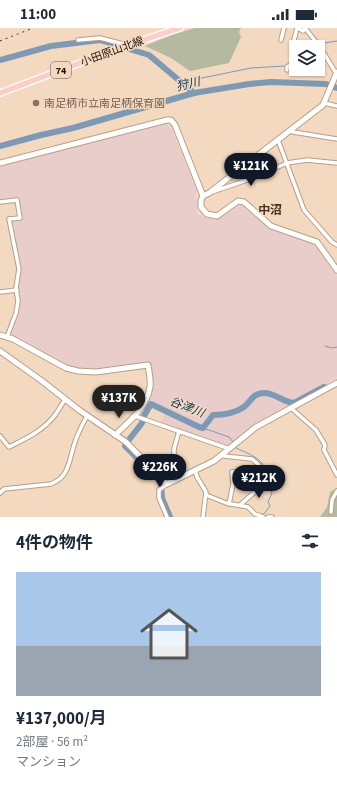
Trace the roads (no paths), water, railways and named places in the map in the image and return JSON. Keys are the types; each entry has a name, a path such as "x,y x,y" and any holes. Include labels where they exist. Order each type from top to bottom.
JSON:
{"main road":[{"name":"小田原山北線","path":"0,92 166,30 180,28"}],"street":[{"path":"281,40 284,28"},
{"path":"294,40 298,28 303,31 305,28 313,40"},
{"path":"78,40 100,38 128,45"},
{"path":"209,193 324,103 337,73 325,56"},
{"path":"287,70 287,67 289,66"},
{"path":"324,103 337,106"},
{"path":"0,163 169,120 175,124 203,196 201,200 201,207 207,214 217,216 234,203 241,201 248,205 272,226 315,240 337,270"},
{"path":"290,130 293,132 337,139"},
{"path":"278,140 304,210 332,242 337,245"},
{"path":"203,196 253,178 287,163 306,160 337,163"},
{"path":"0,202 17,200 20,218 9,219 19,269 16,313 7,337"},
{"path":"0,292 17,290"},
{"path":"0,335 7,337 66,368 78,371 102,372 148,365 150,386 147,397 135,416 115,435"},
{"path":"0,351 42,380 65,400 132,448 167,484"},
{"path":"167,517 159,498 159,490 167,484 214,461 256,427 337,383"},
{"path":"0,436 9,447 43,427 54,416 65,400"},
{"path":"291,408 316,430 325,445 324,450 337,475"},
{"path":"0,493 4,489 55,483 68,468 74,445 87,416"},
{"path":"135,416 230,449"},
{"path":"171,463 174,458 174,449 179,431"},
{"path":"223,454 224,456 252,459 259,466"},
{"path":"195,470 197,477 206,492 203,517"},
{"path":"229,504 233,484 232,472 247,471"},
{"path":"240,505 265,483"},
{"path":"331,512 332,500 337,491"},
{"path":"206,495 229,504 248,507 255,514 263,517"},
{"path":"251,517 255,514"}],"waterway":[{"path":"0,60 51,46 100,40 149,55 194,93"},
{"path":"325,43 337,41"},
{"path":"181,82 187,79 197,79 251,68 285,66 289,63"},
{"name":"狩川","path":"0,146 73,128 194,93 271,82 326,84 337,88"},
{"path":"325,346 332,348 337,347"},
{"name":"谷津川","path":"128,441 142,423 151,404 203,428 213,415 237,411 244,407 257,394 268,393 294,403 324,387"},
{"path":"203,428 229,437 233,442"},
{"name":"谷津川","path":"125,446 159,480 162,498 170,517"},
{"path":"234,447 257,458 264,467 264,479 269,484 272,493 268,502 270,506 264,514 259,514"}],"railway":[{"path":"0,41 33,28"}],"place":[{"name":"南足柄市立南足柄保育園","path":"36,103"}],"district":[{"name":"中沼","path":"270,210"}]}
